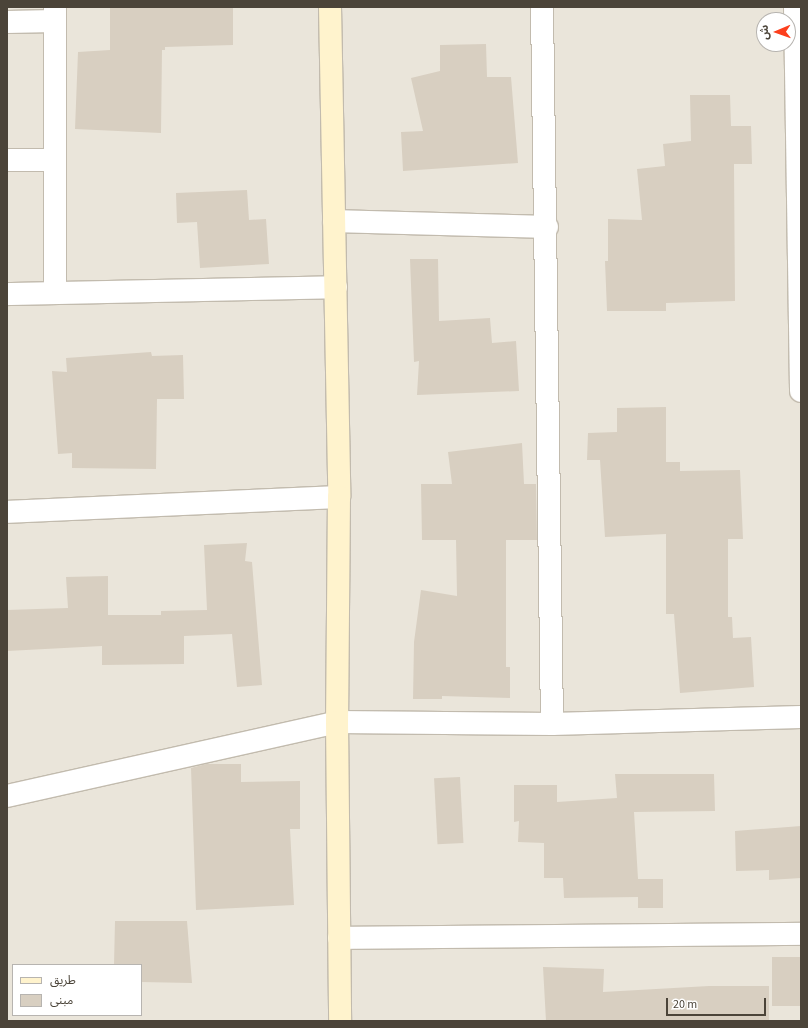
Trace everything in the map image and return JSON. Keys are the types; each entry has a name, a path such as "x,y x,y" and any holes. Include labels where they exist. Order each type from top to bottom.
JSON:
{"street":[{"path":"330,7 339,498 337,722 340,1021"},
{"path":"542,7 547,227 552,724"},
{"path":"795,7 799,130 801,390"},
{"path":"7,22 55,14 55,293"},
{"path":"7,160 55,160"},
{"path":"334,221 547,227"},
{"path":"7,294 336,287"},
{"path":"7,512 339,498"},
{"path":"7,796 337,722 552,724 801,717"},
{"path":"339,938 801,934"}],"shaded area":[{"path":"7,7 801,7 801,1021 7,1021"}],"building":[{"path":"110,7 233,7 233,45 165,47 165,50 162,50 161,133 75,129 78,52 110,50"},
{"path":"486,44 487,77 511,77 518,163 403,171 401,132 423,131 411,78 440,71 440,45"},
{"path":"690,95 730,95 731,126 751,126 752,164 734,164 735,301 666,303 666,311 607,311 605,261 608,261 608,219 642,220 637,169 665,166 663,144 691,141"},
{"path":"247,190 249,220 266,219 269,264 200,268 197,222 177,223 176,193"},
{"path":"410,259 438,259 439,321 490,318 492,343 516,341 519,391 417,395 419,361 414,362"},
{"path":"151,352 152,356 183,355 184,399 157,399 156,469 72,468 72,453 58,454 52,371 67,372 66,358"},
{"path":"666,407 666,462 680,462 680,471 740,470 743,539 728,539 728,617 732,617 733,638 751,637 754,687 680,693 674,614 666,614 666,534 605,537 600,460 587,460 588,433 617,432 617,408"},
{"path":"522,443 524,484 536,484 537,540 506,540 506,667 510,667 510,698 442,696 442,699 413,699 414,642 421,590 457,596 456,540 422,540 421,484 452,484 448,452"},
{"path":"247,543 245,561 252,562 262,685 237,687 232,634 184,636 184,664 102,665 102,646 7,651 7,610 68,608 66,577 108,576 108,615 161,615 161,611 207,610 204,545"},
{"path":"206,764 241,764 241,782 300,781 300,829 290,829 294,905 196,910 191,768"},
{"path":"615,774 714,774 715,811 634,812 638,879 663,879 663,908 638,908 638,897 564,898 563,878 544,878 544,843 518,842 519,821 514,822 514,785 557,785 557,802 617,798"},
{"path":"460,777 463,843 437,844 434,778"},
{"path":"801,826 801,878 769,880 769,870 736,871 735,831"},
{"path":"115,921 187,921 192,983 142,982 142,964 114,964"},
{"path":"772,957 801,957 801,1006 772,1006"},
{"path":"543,967 604,969 603,992 709,986 769,986 769,1021 546,1021"}]}
